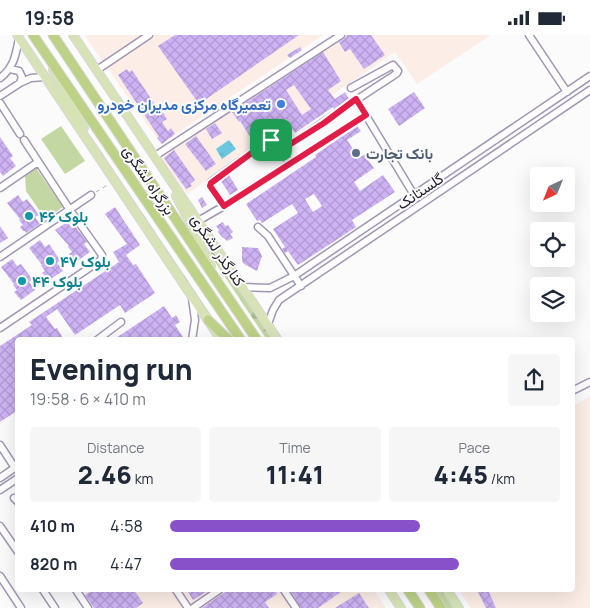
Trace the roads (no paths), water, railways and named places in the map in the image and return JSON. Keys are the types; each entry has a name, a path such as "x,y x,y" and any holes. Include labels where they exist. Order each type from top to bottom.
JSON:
{"highway":[{"name":"بزرگراه لشگری","path":"53,35 256,337"},
{"name":"بزرگراه لشگری","path":"35,37 239,337"},
{"path":"208,320 225,337"},
{"path":"409,592 420,608"},
{"path":"430,592 441,608"}],"main road":[{"name":"کنارگذر لشگری","path":"73,35 276,337"},
{"path":"18,37 219,337"},
{"path":"35,37 105,167"},
{"path":"157,159 196,234 219,284"},
{"path":"390,592 401,608"},
{"path":"448,592 459,608"}],"street":[{"path":"97,70 149,35"},
{"path":"157,159 341,35"},
{"path":"529,35 567,91"},
{"path":"0,78 10,69 16,56 18,37"},
{"path":"281,150 397,73 397,68 394,65 351,88"},
{"path":"10,69 19,71 22,77 20,83"},
{"name":"گلستانک","path":"243,287 270,287 294,276 590,76"},
{"path":"0,96 31,78 45,77"},
{"name":"گلستانک","path":"268,324 279,300 590,90"},
{"path":"356,99 414,195"},
{"path":"0,103 102,255 101,260 0,327"},
{"path":"541,110 546,120"},
{"path":"198,221 366,115"},
{"path":"224,206 210,186 211,183 268,141 273,141 290,163"},
{"path":"0,188 38,162"},
{"path":"0,257 91,195"},
{"path":"258,227 268,236 301,285"},
{"path":"192,297 195,320 192,337"},
{"path":"101,337 121,321"},
{"path":"575,390 590,382"},
{"path":"0,445 15,466"},
{"path":"0,478 15,468"},
{"path":"0,490 15,480"},
{"path":"0,526 15,548"},
{"path":"0,576 21,608"},
{"path":"44,592 55,608"},
{"path":"77,592 88,608"},
{"path":"177,592 188,608"},
{"path":"193,608 216,592"},
{"path":"285,592 296,608"}],"water":[{"path":"229,140 236,149 222,159 216,149"}],"place":[{"name":"تعمیرگاه مرکزی مدیران خودرو","path":"281,104"},
{"name":"بانک تجارت","path":"356,153"},
{"name":"بلوک ۴۶","path":"29,216"},
{"name":"بلوک ۴۷","path":"50,261"},
{"name":"بلوک ۴۴","path":"22,281"}]}
